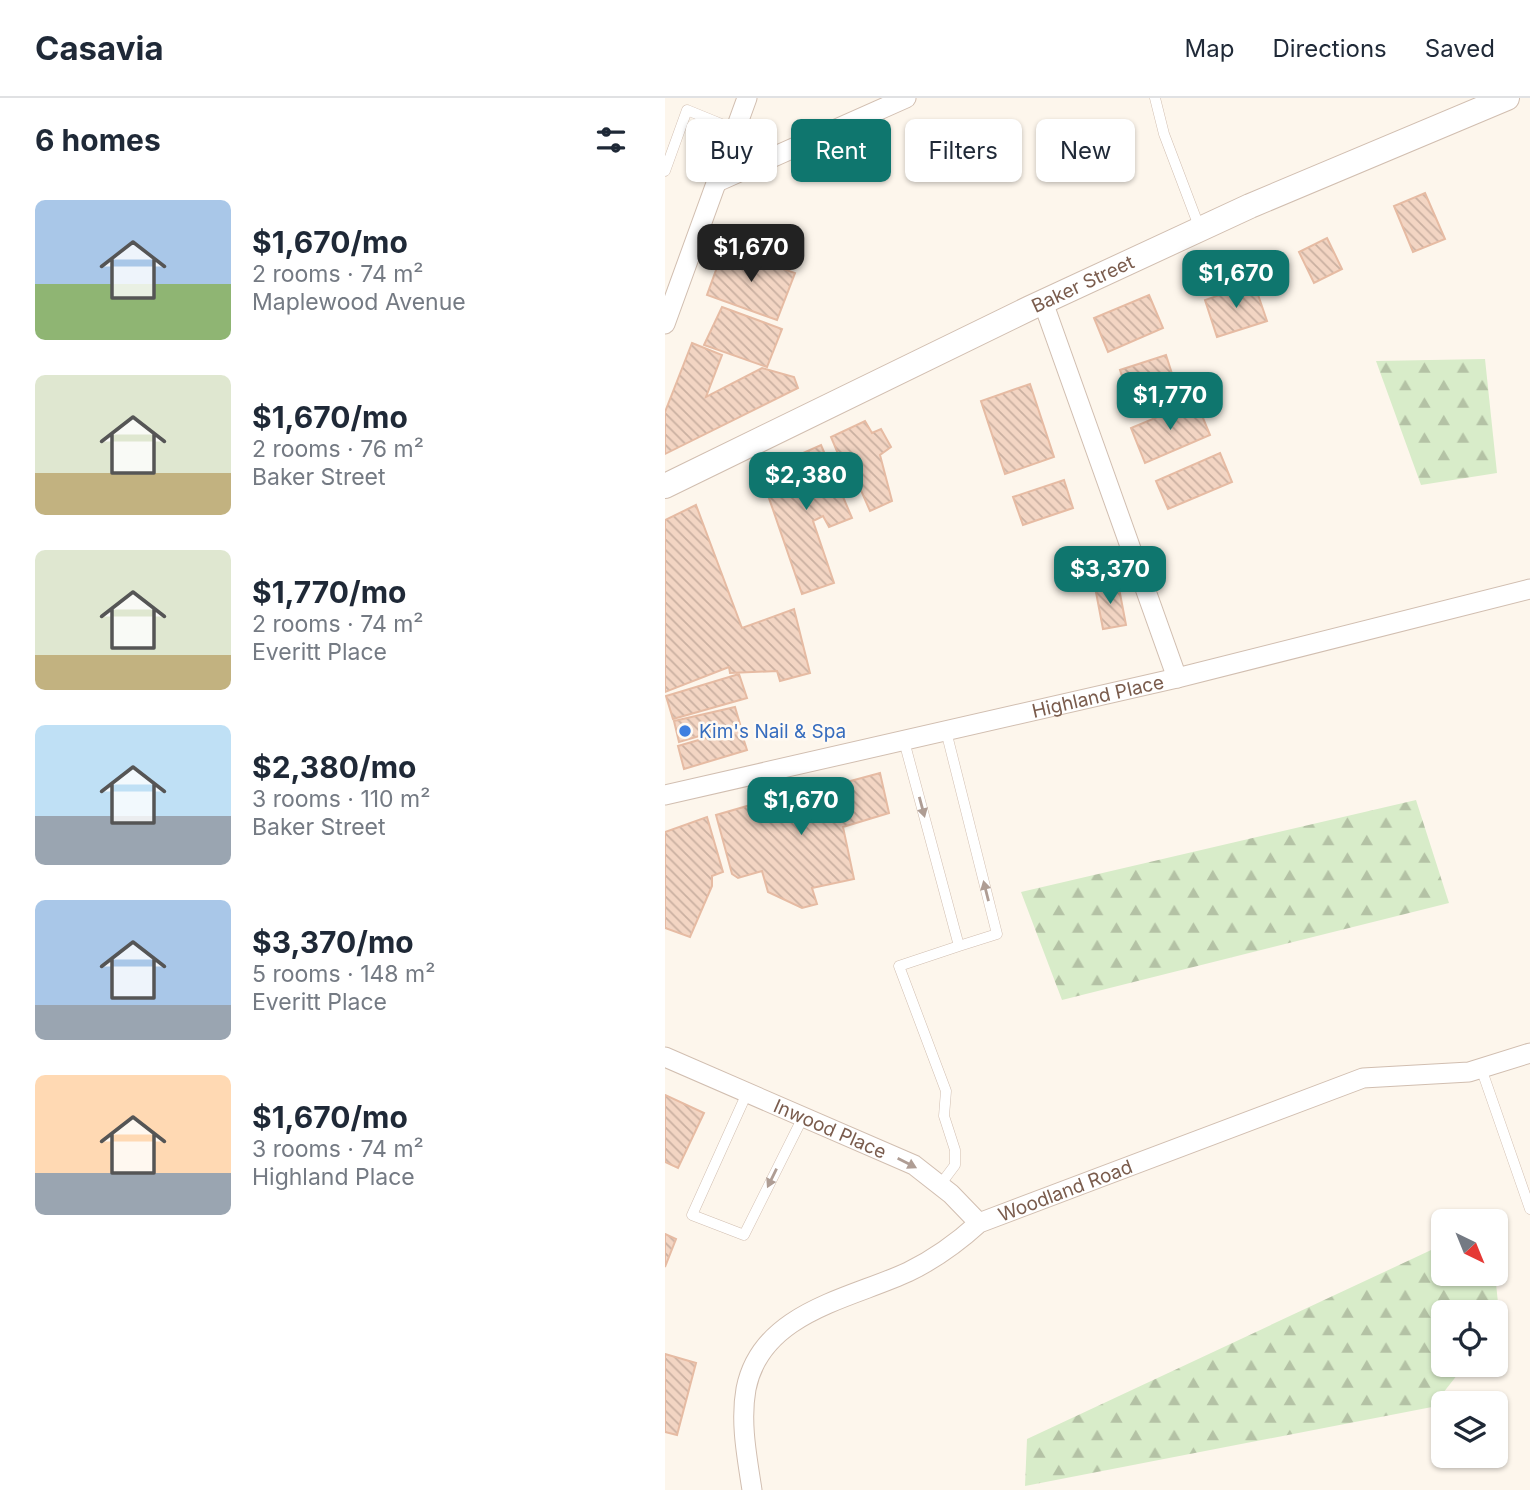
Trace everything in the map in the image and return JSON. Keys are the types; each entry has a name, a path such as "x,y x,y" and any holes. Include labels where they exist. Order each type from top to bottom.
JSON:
{"street":[{"path":"740,119 747,98"},
{"path":"777,155 906,98"},
{"name":"Baker Street","path":"665,486 1042,302 1200,229 1507,98"},
{"path":"665,324 717,182"},
{"path":"1042,302 1177,677"},
{"name":"Highland Place","path":"665,795 1177,677 1530,589"},
{"name":"Woodland Road","path":"752,1490 745,1442 746,1389 751,1372 777,1335 811,1311 930,1261 979,1223 1363,1078 1469,1072 1530,1053"},
{"name":"Inwood Place","path":"665,1057 914,1165 940,1185 979,1223"}],"lane":[{"path":"665,171 691,98"},
{"path":"1155,98 1164,134 1200,229"},
{"path":"687,110 710,119"},
{"path":"940,1185 955,1165 955,1150 944,1115 946,1091 899,966 997,934 946,731"},
{"path":"904,741 959,946"},
{"path":"1481,1068 1530,1209"},
{"path":"747,1093 692,1215 744,1235 803,1117"}],"green space":[{"path":"1485,359 1497,473 1421,485 1376,361"},
{"path":"1416,800 1449,903 1062,1000 1021,892"},
{"path":"1431,1250 1431,1286 1496,1286 1498,1300 1431,1300 1431,1377 1456,1377 1445,1391 1431,1391 1431,1407 1025,1486 1027,1439"}],"building":[{"path":"1425,193 1445,239 1413,252 1394,206"},
{"path":"1327,238 1342,269 1314,283 1299,252"},
{"path":"724,248 795,273 777,320 707,295"},
{"path":"1254,283 1267,321 1217,337 1205,300"},
{"path":"1149,295 1163,328 1108,352 1094,318"},
{"path":"722,307 782,329 767,367 704,345"},
{"path":"692,343 722,355 706,397 762,368 794,377 798,388 665,454 665,412"},
{"path":"1166,355 1176,386 1130,401 1120,370"},
{"path":"1030,384 1054,457 1005,474 981,401"},
{"path":"1196,401 1210,435 1145,463 1131,428"},
{"path":"865,421 872,433 881,429 891,447 880,455 892,501 870,511 853,472 846,473 831,437"},
{"path":"821,445 852,518 829,527 823,516 813,521 834,583 802,594 760,472"},
{"path":"1220,453 1232,482 1168,509 1156,481"},
{"path":"1064,480 1073,508 1023,525 1013,497"},
{"path":"696,505 742,628 794,609 810,673 780,681 777,671 730,673 729,667 665,692 665,520"},
{"path":"1118,583 1126,625 1103,629 1095,587"},
{"path":"739,674 747,698 673,719 666,696"},
{"path":"735,707 740,724 679,742 674,721"},
{"path":"740,728 747,750 684,769 678,746"},
{"path":"880,773 889,813 843,827 854,879 812,888 817,904 802,908 768,892 762,871 738,878 732,874 716,815 830,782 832,786"},
{"path":"707,817 723,872 712,876 712,886 690,937 665,928 665,832"},
{"path":"665,1095 704,1113 678,1168 665,1162"},
{"path":"665,1234 676,1239 665,1267"},
{"path":"665,1354 696,1363 677,1435 665,1432"}],"place":[{"name":"Kim's Nail & Spa","path":"685,731"}]}
